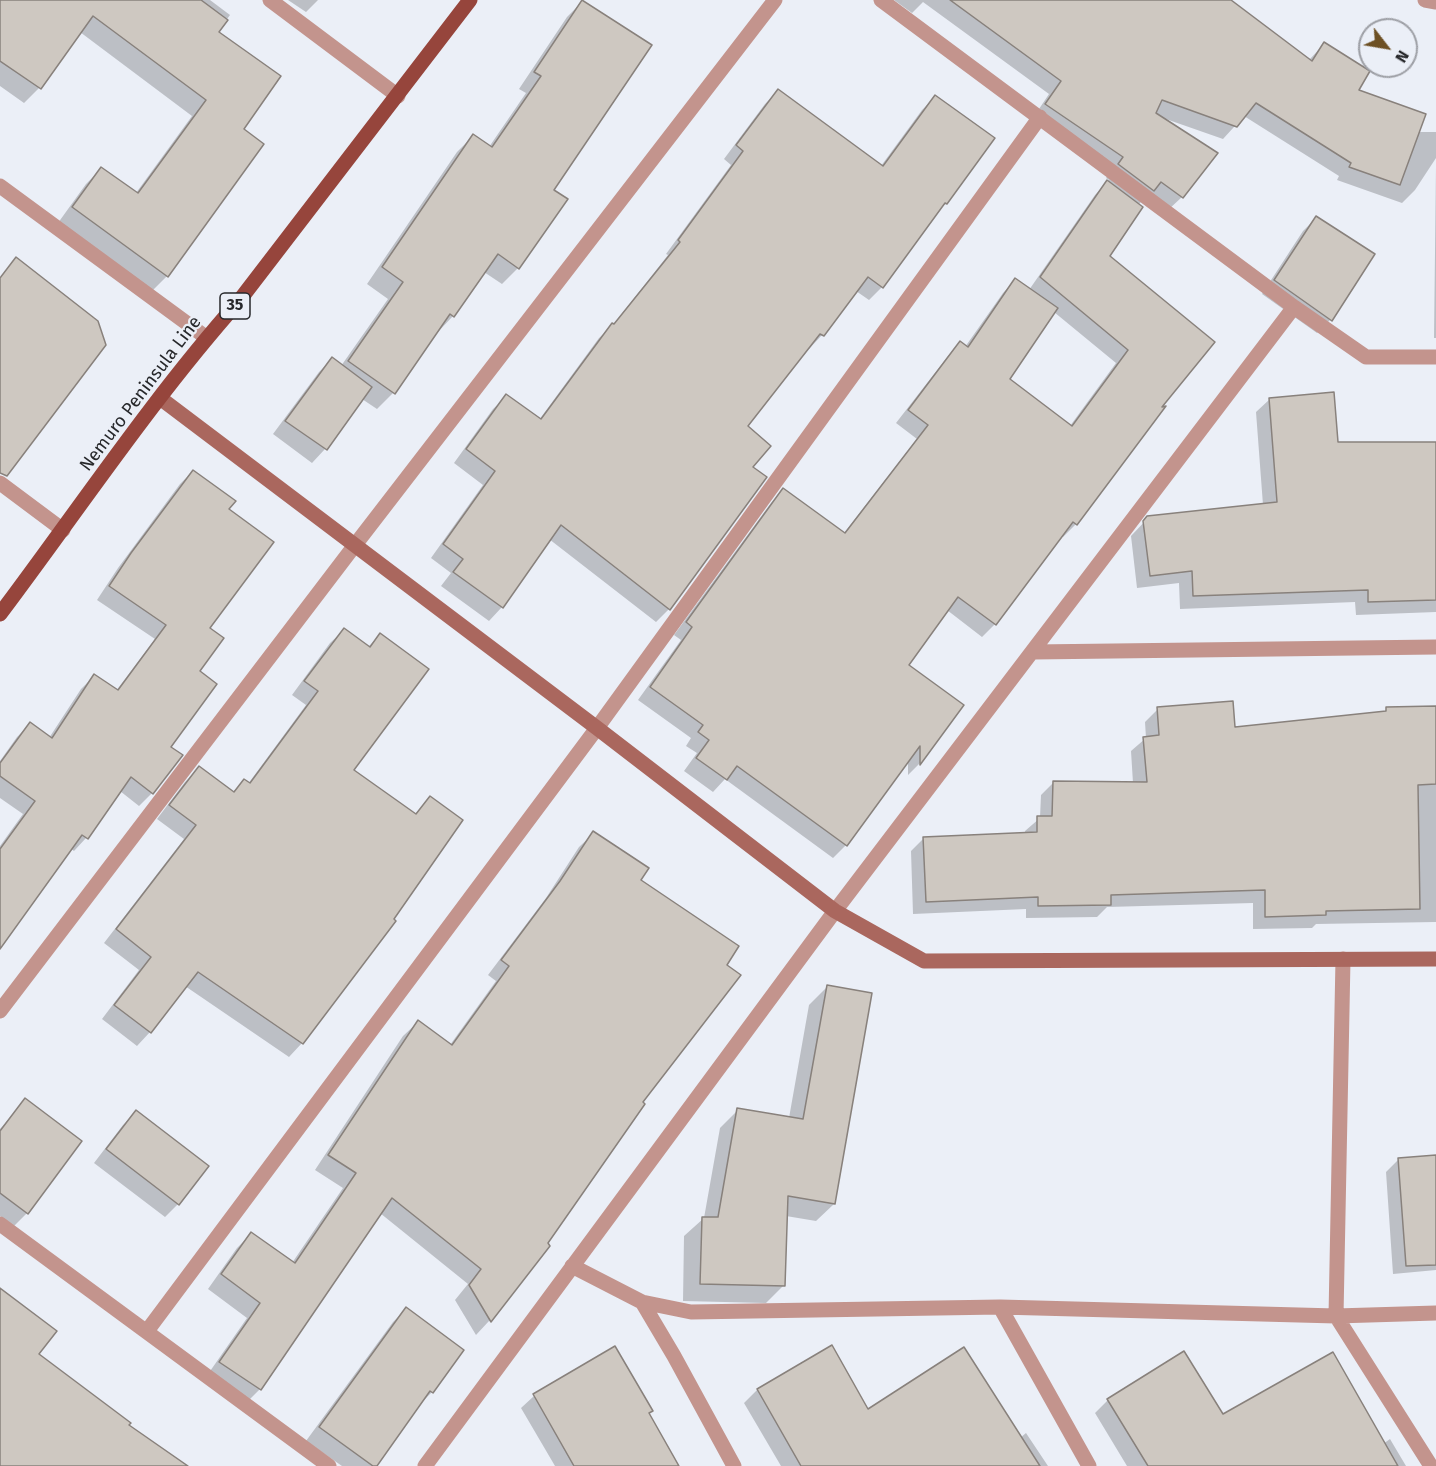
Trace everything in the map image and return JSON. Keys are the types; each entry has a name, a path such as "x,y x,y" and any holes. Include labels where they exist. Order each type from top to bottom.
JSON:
{"main road":[{"name":"Nemuro Peninsula Line","path":"0,614 160,398 239,301 470,0"}],"street":[{"path":"270,0 398,96"},
{"path":"0,1011 775,0"},
{"path":"881,0 1294,307 1366,357 1436,357"},
{"path":"1425,0 1436,2"},
{"path":"147,1330 597,728 1040,117"},
{"path":"0,186 207,338"},
{"path":"425,1466 836,911 1294,307"},
{"path":"160,398 836,911 924,961 1436,959"},
{"path":"0,483 63,530"},
{"path":"1033,652 1436,647"},
{"path":"1343,959 1336,1316 1431,1466"},
{"path":"0,1224 329,1466"},
{"path":"572,1266 642,1302 691,1312 1000,1307 1336,1316 1436,1313"},
{"path":"642,1302 734,1466"},
{"path":"1000,1307 1089,1466"}],"building":[{"path":"0,0 201,0 228,20 219,32 281,76 244,129 264,144 168,277 72,207 101,167 138,193 206,100 93,16 41,89 0,61"},
{"path":"582,0 652,45 554,190 568,199 519,269 498,254 454,317 450,314 395,394 348,361 403,282 382,267 473,134 492,147 541,76 534,72"},
{"path":"950,0 1231,0 1312,61 1324,42 1358,63 1358,78 1366,78 1359,90 1426,114 1400,185 1349,167 1351,163 1256,103 1237,127 1162,100 1156,113 1218,153 1183,198 1161,182 1154,191 1118,164 1123,157 1045,104 1061,81"},
{"path":"778,89 883,166 935,95 995,138 883,288 868,277 824,336 820,334 748,426 771,446 753,467 767,477 670,610 561,525 503,608 453,572 463,559 443,544 495,471 466,449 506,394 541,419 612,323 614,324 680,242 678,240 743,151 736,145"},
{"path":"1107,180 1143,207 1110,256 1215,342 1162,407 1166,406 1077,525 1073,522 996,625 958,597 909,665 964,705 920,765 920,746 847,846 737,766 727,780 696,758 709,740 698,732 703,725 650,687 692,627 686,622 783,488 845,533 928,425 908,410 960,341 968,347 1015,278 1058,308 1010,379 1072,426 1128,350 1040,277"},
{"path":"1316,216 1375,254 1332,321 1274,280"},
{"path":"16,257 98,321 106,345 7,476 0,473 0,278"},
{"path":"332,357 372,387 327,450 285,421"},
{"path":"1334,392 1338,442 1436,442 1436,600 1368,602 1368,590 1193,596 1192,571 1150,576 1143,521 1147,516 1277,502 1269,398"},
{"path":"193,470 236,501 229,509 274,542 210,628 224,638 200,671 217,684 171,747 183,755 153,794 131,777 88,839 82,835 0,949 0,849 35,801 0,776 0,763 30,722 52,738 94,674 118,690 166,625 109,586"},
{"path":"344,628 370,647 380,633 429,669 354,770 416,814 430,796 463,820 394,919 396,921 303,1044 198,972 151,1033 114,1005 151,957 116,929 196,825 169,805 199,766 234,792 244,779 250,783 318,691 304,681"},
{"path":"1233,701 1235,727 1386,711 1386,707 1436,706 1436,784 1418,785 1420,909 1326,911 1326,915 1265,917 1265,890 1111,895 1111,905 1038,906 1038,897 926,902 923,837 1037,832 1037,816 1052,816 1053,781 1147,782 1143,737 1159,735 1157,707"},
{"path":"593,831 649,868 641,880 739,946 727,965 741,975 643,1102 645,1104 548,1243 550,1246 491,1322 469,1285 481,1269 392,1198 261,1390 219,1362 260,1303 221,1274 251,1232 295,1263 356,1173 328,1155 418,1020 452,1045 509,966 501,960 560,881"},
{"path":"827,985 872,993 835,1204 788,1196 785,1286 700,1284 702,1217 718,1217 737,1108 803,1119"},
{"path":"25,1098 82,1141 28,1214 0,1193 0,1131"},
{"path":"136,1110 209,1166 179,1205 106,1149"},
{"path":"1436,1155 1436,1265 1406,1266 1398,1158"},
{"path":"0,1288 57,1331 39,1354 131,1423 129,1425 188,1466 0,1466"},
{"path":"406,1307 464,1350 433,1393 430,1391 377,1466 373,1466 319,1427"},
{"path":"832,1345 868,1409 964,1347 1040,1466 801,1466 757,1389"},
{"path":"615,1346 653,1411 649,1413 679,1466 574,1466 533,1394"},
{"path":"1184,1351 1223,1414 1333,1352 1398,1466 1148,1466 1107,1399"}]}
